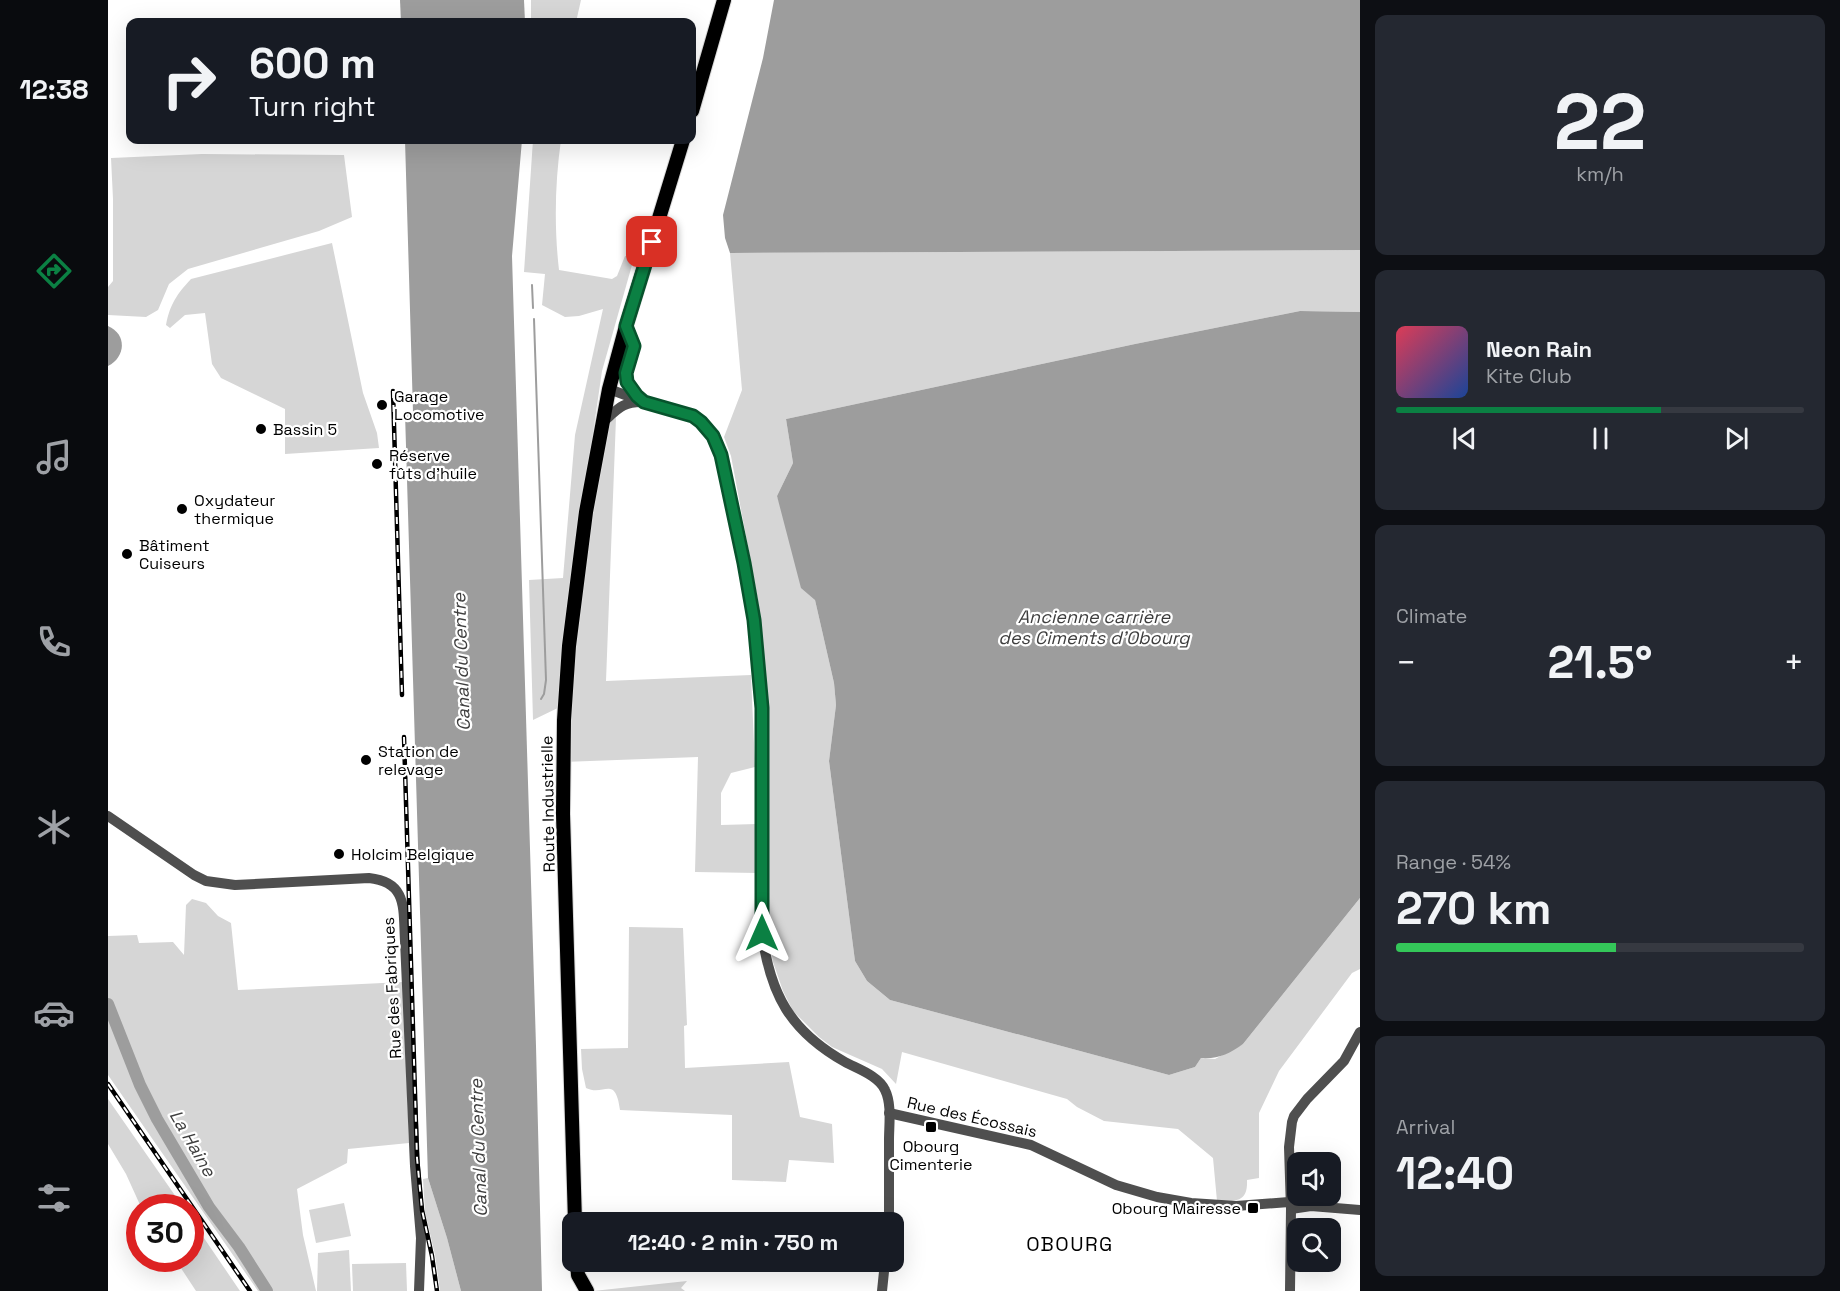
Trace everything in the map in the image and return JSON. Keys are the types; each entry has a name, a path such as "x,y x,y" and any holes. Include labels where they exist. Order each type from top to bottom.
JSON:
{"main road":[{"path":"696,97 724,0"},
{"name":"Route Industrielle","path":"575,1212 563,814 564,720 569,646 578,569 609,389 682,144"},
{"path":"575,1291 576,1272"},
{"path":"578,1272 587,1291"}],"street":[{"path":"626,326 634,346 626,373 627,382 644,402"},
{"path":"609,389 693,416 708,428 718,444 753,608 762,708 762,933 765,954 775,990 795,1022 834,1056 881,1083 887,1095 889,1212"},
{"path":"602,423 622,405 644,402"},
{"name":"Rue des Fabriques","path":"108,816 206,881 235,885 369,878 382,879 397,889 403,907 405,940 414,1161 421,1238 419,1291"},
{"path":"1289,1152 1289,1135 1294,1116 1307,1099 1344,1061 1360,1032"},
{"name":"Rue des Écossais","path":"889,1113 1031,1144 1116,1185 1157,1197 1191,1203 1236,1206 1287,1205"},
{"path":"1290,1206 1290,1291"},
{"name":"Rue des Écossais","path":"1311,1206 1360,1210"},
{"path":"882,1291 884,1272"}],"shaded area":[{"path":"531,0 581,0 577,18 531,18"},
{"path":"533,144 560,144 556,205 559,270 612,279 617,276 625,256 634,258 602,371 572,578 602,423 616,418 606,681 751,675 755,767 731,773 721,793 721,825 757,824 758,873 695,872 698,757 563,762 564,705 533,720 529,580 563,578 575,435 603,309 579,316 565,317 542,305 545,274 524,272"},
{"path":"202,154 344,155 352,217 319,231 188,269 169,284 158,310 146,317 108,315 108,287 113,281 111,158"},
{"path":"332,243 363,393 377,433 379,448 285,454 285,409 221,378 212,364 205,313 185,315 170,328 166,325 175,300 191,279"},
{"path":"1360,250 1360,312 1300,311 786,419 793,463 777,496 815,600 834,683 836,705 829,761 855,961 867,981 890,1000 1169,1075 1195,1067 1201,1058 1215,1059 1243,1044 1360,898 1360,969 1352,973 1279,1071 1259,1113 1259,1178 1247,1180 1247,1188 1243,1197 1229,1201 1217,1201 1213,1158 1178,1129 1104,1121 1067,1099 902,1052 896,1084 882,1069 832,1047 793,1011 773,962 768,933 766,698 758,601 731,456 724,437 742,390 730,253"},
{"path":"192,899 206,903 218,916 231,923 238,990 403,982 409,1143 348,1149 347,1163 297,1189 303,1235 316,1291 258,1291 204,1213 204,1194 191,1194 108,1075 108,936 137,935 139,943 173,942 184,955 186,905"},
{"path":"629,927 683,928 687,1025 684,1026 685,1068 789,1062 800,1117 832,1124 834,1163 789,1160 786,1182 732,1180 732,1115 620,1110 618,1099 612,1090 586,1088 581,1049 628,1048"},
{"path":"108,1099 174,1194 135,1194 108,1144"},
{"path":"428,1178 461,1291 440,1291 435,1255 425,1212 423,1179"},
{"path":"344,1203 351,1236 316,1243 309,1210"},
{"path":"204,1238 240,1291 196,1291 184,1272 204,1272"},
{"path":"349,1250 351,1291 317,1291 318,1253"},
{"path":"406,1263 407,1291 353,1291 352,1264"},
{"path":"687,1281 681,1288 685,1291 593,1291"}],"water":[{"path":"400,0 524,0 525,18 401,18"},
{"path":"774,0 1360,0 1360,250 730,253 725,238 723,215 763,58"},
{"name":"Canal du Centre","path":"405,144 522,144 512,256 542,1291 461,1291 428,1178 405,413 413,412"},
{"name":"Ancienne carrière des Ciments d'Obourg","path":"1300,311 1360,312 1360,898 1243,1044 1224,1055 1201,1058 1195,1067 1169,1075 890,1000 867,981 855,961 829,761 836,705 834,683 815,600 801,588 777,496 793,463 786,419"},
{"path":"108,326 119,334 122,346 118,357 108,366"}],"pier":[{"path":"464,603 468,622 465,631 462,625 461,610"}],"waterway":[{"path":"532,285 533,308"},
{"path":"534,319 546,680 541,699"},
{"name":"La Haine","path":"108,1004 140,1085 157,1119 209,1207 239,1247 267,1291"}],"railway":[{"path":"393,391 402,695"},
{"path":"404,737 417,1158 422,1210 437,1291"},
{"path":"108,1084 250,1291"}],"place":[{"name":"Garage Locomotive","path":"382,405"},
{"name":"Bassin 5","path":"261,429"},
{"name":"Réserve fûts d'huile","path":"377,464"},
{"name":"Oxydateur thermique","path":"182,509"},
{"name":"Bâtiment Cuiseurs","path":"127,554"},
{"name":"Station de relevage","path":"366,760"},
{"name":"Holcim Belgique","path":"339,854"},
{"name":"Obourg Cimenterie","path":"931,1127"},
{"name":"Obourg Mairesse","path":"1253,1208"}],"district":[{"name":"OBOURG","path":"1070,1244"}],"route":[{"path":"652,242 626,326 634,346 626,373 627,382 644,402 693,416 701,422 708,428 718,444 721,455 751,597 762,708 762,933"}]}
